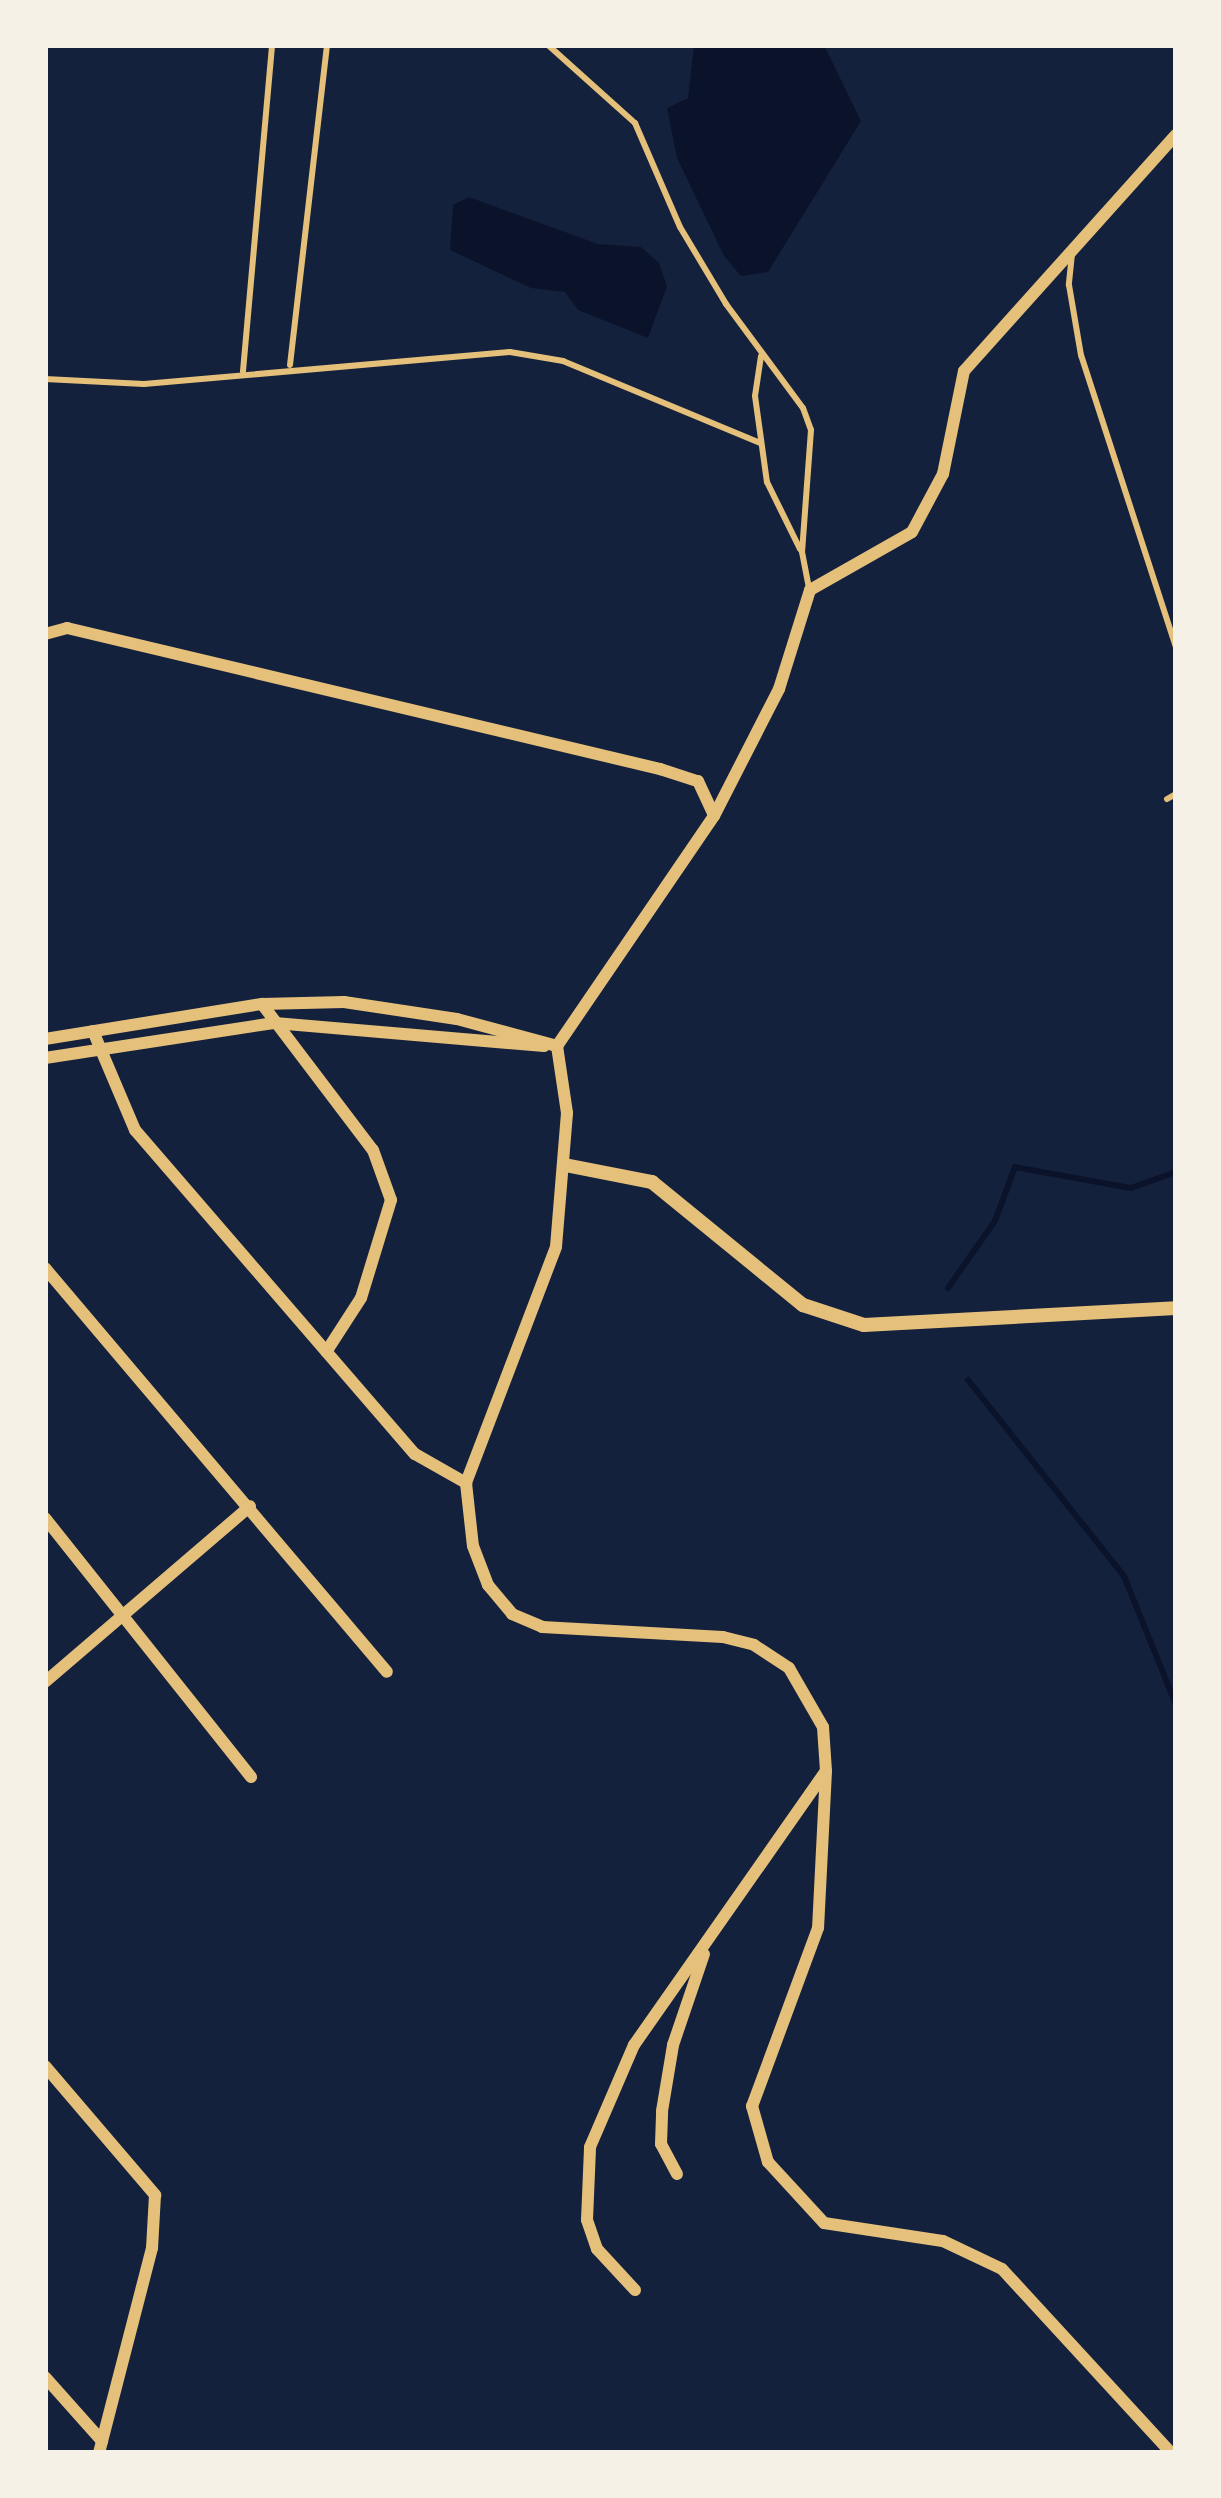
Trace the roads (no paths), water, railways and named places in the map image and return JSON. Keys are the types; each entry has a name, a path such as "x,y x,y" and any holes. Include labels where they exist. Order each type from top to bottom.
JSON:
{"street":[{"path":"1171,2453 1002,2270 943,2241 824,2223 768,2162 752,2106 818,1928 826,1771 823,1726 809,1694 789,1668 754,1645 571,1634 512,1614 488,1585 473,1546 466,1484 556,1247 565,1165 557,1046 714,816 778,689 810,590 912,532 944,474 964,371 1176,135"},
{"path":"45,634 67,628 661,769 698,782 714,816"},
{"path":"45,1039 262,1004 400,1007 557,1046"},
{"path":"262,1004 373,1150 391,1200 361,1298 326,1352"},
{"path":"45,1058 275,1023 557,1046"},
{"path":"93,1031 135,1130 415,1454 466,1484"},
{"path":"565,1165 652,1183 802,1305 864,1324 1176,1309"},
{"path":"45,1268 387,1672"},
{"path":"45,1682 250,1506"},
{"path":"45,1518 126,1611 251,1777"},
{"path":"635,2290 597,2249 587,2220 590,2147 634,2045 826,1771"},
{"path":"677,2174 661,2144 662,2111 673,2045 710,1936"},
{"path":"45,2066 155,2195 152,2248 100,2447"},
{"path":"45,2377 100,2447"}],"lane":[{"path":"243,371 272,45"},
{"path":"290,365 327,45"},
{"path":"548,45 635,123 680,227 811,430 802,552 810,590"},
{"path":"1073,248 1069,285 1081,355 1176,648"},
{"path":"45,379 144,384 290,365 510,352 563,361 760,442"},
{"path":"761,352 760,442 778,513 802,552"}],"water":[{"path":"694,45 824,45 861,121 768,272 741,276 724,256 677,158 667,108 688,98"},
{"path":"469,197 598,244 641,247 659,263 667,286 648,338 578,310 565,292 531,288 450,250 453,205"}],"waterway":[{"path":"948,1288 995,1221 1015,1167 1131,1188 1176,1172"},
{"path":"968,1380 1124,1576 1176,1705"}]}
